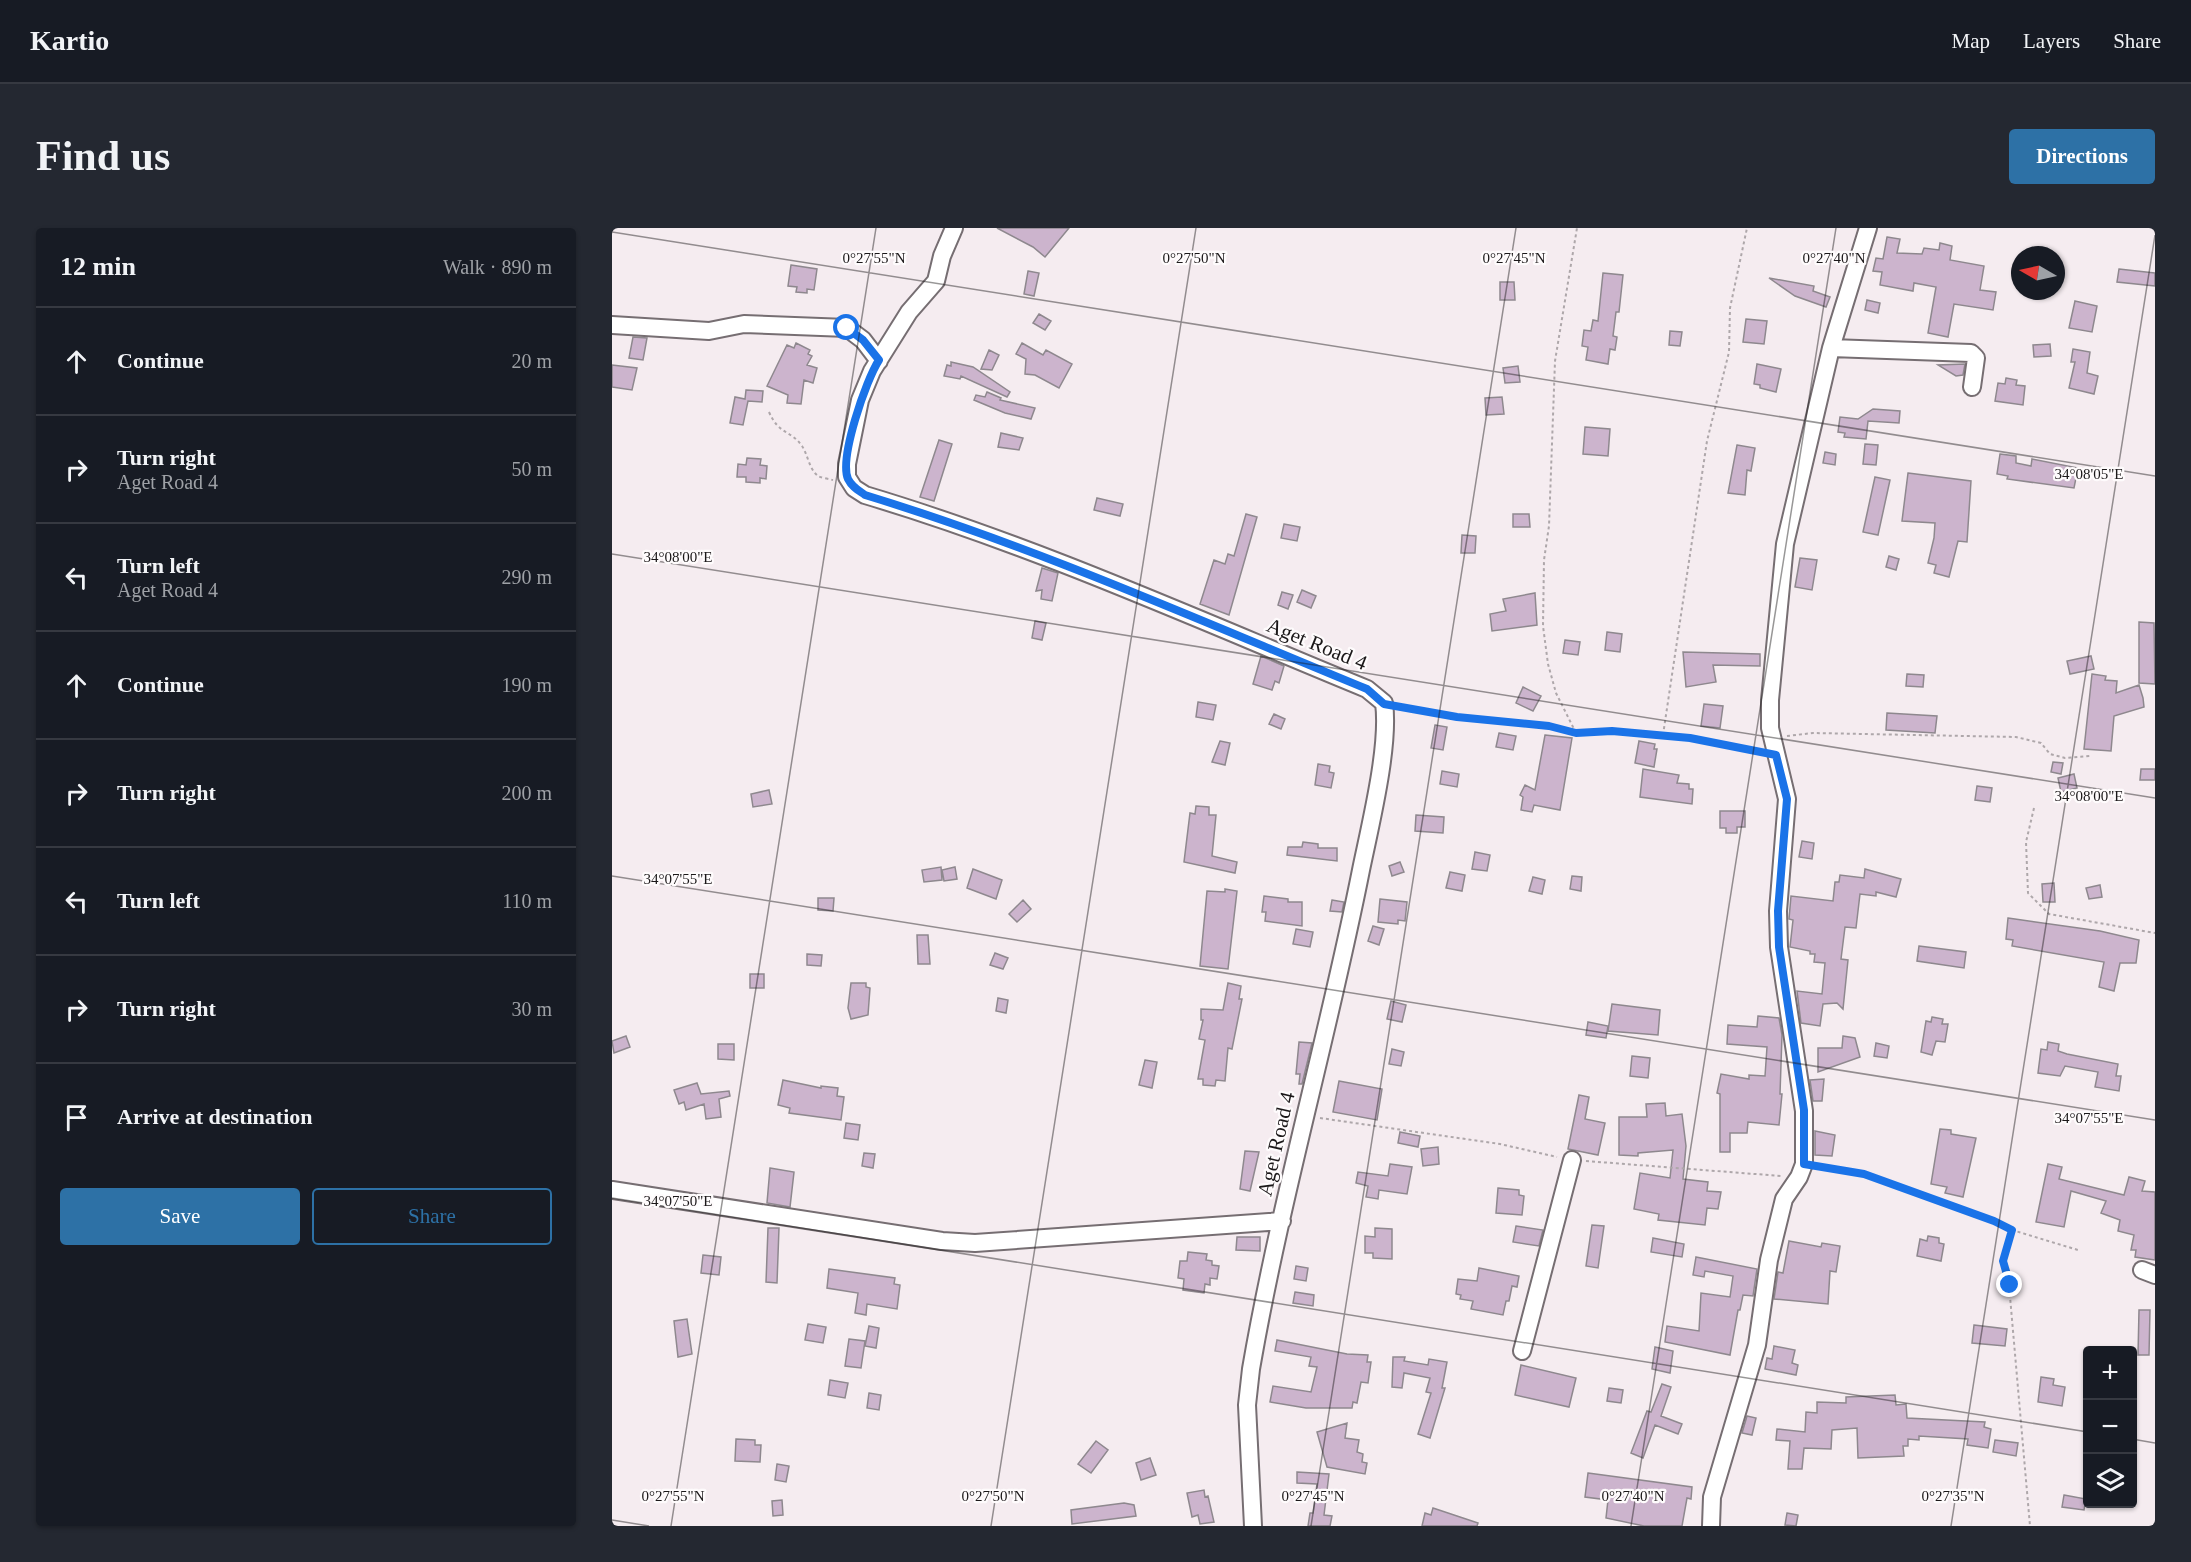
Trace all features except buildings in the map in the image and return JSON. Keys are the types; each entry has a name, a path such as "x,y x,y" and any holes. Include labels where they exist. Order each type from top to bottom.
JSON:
{"street":[{"path":"850,482 847,464 864,390 879,360 909,312 936,281 942,256 954,228"},
{"path":"1711,1526 1712,1497 1756,1345 1769,1260 1784,1199 1801,1171 1804,1110 1779,947 1778,911 1787,799 1775,748 1770,700 1785,544 1831,348 1868,228"},
{"path":"612,325 709,331 744,324 847,328 863,340 879,360"},
{"path":"1831,348 1971,353 1976,358 1972,387"},
{"name":"Aget Road 4","path":"850,482 865,495 1024,550 1367,689 1384,704 1386,724 1374,805 1352,917 1258,1328 1250,1378 1247,1405 1253,1526"},
{"path":"1522,1352 1572,1160"},
{"path":"612,1190 942,1241 975,1243 1282,1221"}],"path":[{"path":"1576,733 1556,693 1551,674 1543,615 1555,361 1577,228"},
{"path":"1663,735 1707,441 1729,352 1730,308 1747,228"},
{"path":"769,412 775,425 803,448 818,476 850,482"},
{"path":"1384,704 1457,717 1549,726 1576,733 1612,731 1775,748 1784,736 1813,733 2016,737 2041,743 2050,754 2065,758 2090,756"},
{"path":"2034,808 2026,842 2028,893 2049,914 2155,933"},
{"path":"1305,1116 1500,1144 1572,1160 1864,1174 1994,1221 2012,1230 2078,1250"},
{"path":"2012,1230 2003,1261 2010,1285 2030,1526"}],"route":[{"path":"847,328 863,340 879,360 872,370 860,400 847,464 847,477 854,488 865,495 1014,546 1138,594 1367,689 1379,697 1384,704 1457,717 1549,726 1576,733 1612,731 1690,738 1776,755 1784,779 1787,799 1778,911 1779,947 1804,1110 1804,1164 1833,1167 1864,1174 1994,1221 2012,1230 2003,1261 2010,1285"}]}
